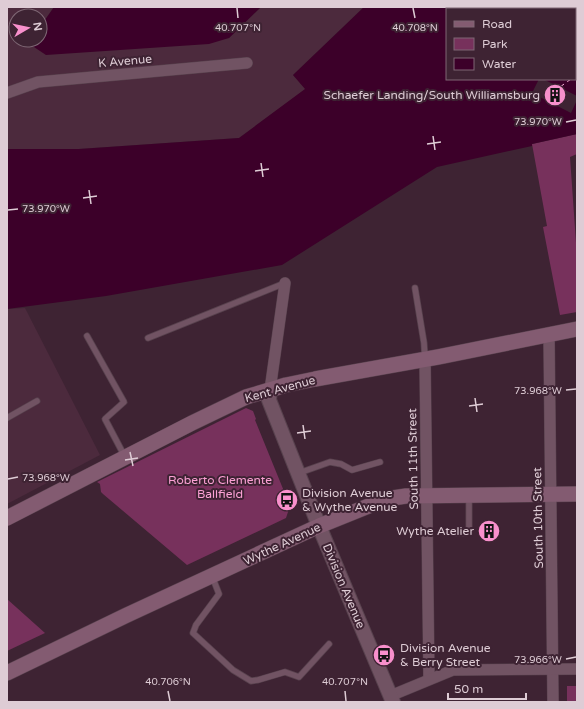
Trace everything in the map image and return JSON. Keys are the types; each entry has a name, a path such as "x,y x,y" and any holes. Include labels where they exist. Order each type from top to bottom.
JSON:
{"main road":[{"name":"Kent Avenue","path":"7,518 240,399 315,379 577,329"},
{"name":"Wythe Avenue","path":"7,673 127,615 319,526 392,497 577,494"}],"street":[{"name":"K Avenue","path":"7,94 38,82 248,63"},
{"name":"Division Avenue","path":"285,283 269,400 319,526 391,699"},
{"name":"South 10th Street","path":"549,335 553,702"},
{"name":"South 11th Street","path":"425,359 429,679"},
{"path":"391,699 429,679 453,670 577,669"}],"lane":[{"path":"148,338 285,283"},
{"path":"415,288 424,343 425,359"},
{"path":"87,336 124,402 105,419 125,457"},
{"path":"7,418 37,401"},
{"path":"298,473 330,462 341,464 352,470 380,462"},
{"path":"454,533 465,533 469,528 469,496"},
{"path":"212,576 219,594 196,625 193,633 233,670 251,681 285,672 299,677 330,644"}],"shaded area":[{"path":"7,7 54,7 48,16 48,8 8,8 8,48 48,48 48,43 229,38 261,7 364,7 293,75 306,89 239,138 79,149 7,149"},
{"path":"25,308 100,455 7,504 7,309"}],"green space":[{"path":"577,134 577,154 570,157 577,257 577,312 560,315 543,227 547,226 532,144"},
{"name":"Roberto Clemente Ballfield","path":"246,408 253,411 255,420 290,506 286,518 187,565 103,494 101,492 100,484 97,482"},
{"path":"7,599 45,633 7,651"},
{"path":"567,686 577,686 577,702 567,702"}],"water":[{"path":"54,7 261,7 229,38 209,44 46,55 36,48 48,48 48,16"},
{"path":"364,7 577,7 577,134 532,144 532,146 437,167 282,265 106,296 7,309 7,149 79,149 239,138 305,89 293,75"}],"pier":[{"name":"Schaefer Landing/South Williamsburg","path":"538,80 545,80 577,96 577,100 571,113 532,93"}],"ferry route":[{"path":"560,87 570,80"}],"place":[{"name":"Schaefer Landing/South Williamsburg","path":"555,95"},
{"name":"Division Avenue & Wythe Avenue","path":"287,500"},
{"name":"Wythe Atelier","path":"489,531"},
{"name":"Division Avenue & Berry Street","path":"384,655"}]}
